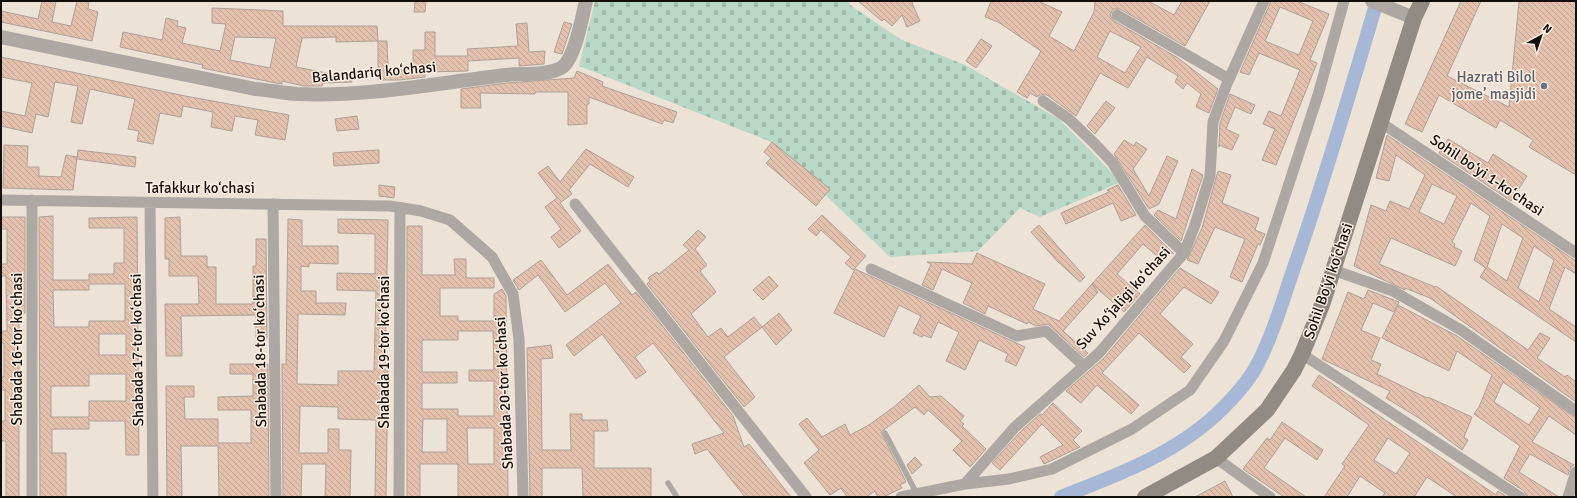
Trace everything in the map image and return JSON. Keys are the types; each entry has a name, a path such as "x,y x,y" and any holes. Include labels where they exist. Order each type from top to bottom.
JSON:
{"main road":[{"name":"Sohil Boʻyi koʻchasi","path":"1145,497 1216,458 1267,410 1302,354 1322,305 1380,122 1408,16 1422,1"}],"street":[{"name":"Balandariq koʻchasi","path":"1,37 255,88 296,94 340,94 508,75 540,73 560,68 565,64 576,42 586,1"},
{"name":"Suv Xoʻjaligi koʻchasi","path":"965,484 1015,427 1098,353 1184,253 1195,225 1210,176 1213,122 1229,79 1264,1"},
{"path":"901,497 965,484 1009,479 1052,469 1132,429 1190,390 1224,341 1263,263 1318,95 1344,1"},
{"path":"1372,1 1408,16"},
{"path":"1117,15 1229,79"},
{"path":"1043,101 1069,119 1112,162 1144,216 1184,253"},
{"name":"Sohil boʻyi 1-koʻchasi","path":"1380,122 1576,253"},
{"name":"Tafakkur koʻchasi","path":"1,200 273,204 400,208"},
{"name":"Shabada 16-tor koʻchasi","path":"32,200 32,497"},
{"name":"Shabada 17-tor koʻchasi","path":"150,203 153,497"},
{"name":"Shabada 18-tor koʻchasi","path":"273,204 276,497"},
{"path":"575,204 806,497"},
{"name":"Shabada 19-tor koʻchasi","path":"399,497 400,208"},
{"name":"Shabada 20-tor koʻchasi","path":"400,208 421,211 450,220 492,257 513,294 519,339 523,497"},
{"path":"871,269 1017,336 1046,331 1083,365"},
{"path":"1333,270 1393,291 1462,330 1576,411"},
{"path":"1302,354 1520,497"},
{"path":"1216,458 1270,497"},
{"path":"1568,497 1576,472"}],"lane":[{"path":"885,433 916,494"},
{"path":"668,483 677,497"}],"green space":[{"path":"595,1 848,1 850,5 900,39 965,65 1059,119 1121,182 1040,217 1020,208 978,251 890,257 769,141 579,66"}],"building":[{"path":"42,1 56,1 52,22 71,26 77,1 89,1 88,9 98,12 92,41 1,22 1,11 38,19"},
{"path":"415,1 426,1 425,12 414,12"},
{"path":"858,1 913,1 912,3 920,21 907,27 902,15 892,26 884,19 882,21"},
{"path":"991,1 1038,1 1062,12 1049,36 1074,51 1094,12 1095,1 1148,1 1174,15 1182,1 1210,1 1185,46 1120,9 1113,9 1110,15 1114,21 1178,58 1218,89 1209,113 1196,107 1201,94 1187,83 1183,89 1175,82 1178,76 1147,57 1128,88 1100,73 1076,116 1047,95 1040,95 1037,97 1030,93 1027,98 1017,92 1041,51 998,22 985,17","holes":["1110,31 1141,47 1125,73 1097,57"]},
{"path":"1271,1 1297,1 1329,14 1310,60 1317,63 1276,165 1262,160 1275,129 1263,124 1269,111 1281,116 1300,70 1259,53 1249,75 1240,72","holes":["1280,7 1313,21 1299,55 1265,41"]},
{"name":"Hazrati Bilol jome’ masjidi","path":"1461,1 1481,1 1447,76 1509,107 1519,1 1576,1 1576,175 1529,147 1533,140 1500,120 1496,128 1439,95 1422,132 1405,124"},
{"path":"212,8 283,11 283,26 377,26 378,41 336,42 336,37 302,38 296,67 352,78 352,82 323,83 322,86 304,86 282,81 282,84 276,83 202,68 203,65 120,47 123,32 162,40 166,18 178,21 177,26 186,28 182,43 220,51 226,24 212,23","holes":["235,37 276,38 270,68 230,60"]},
{"path":"564,22 572,24 562,54 554,52"},
{"path":"527,23 529,52 545,51 544,64 519,66 519,58 468,61 468,71 425,72 425,77 400,80 378,80 378,41 387,41 388,70 413,70 413,50 425,50 425,32 435,32 435,56 468,56 467,49 518,46 516,24"},
{"path":"981,39 992,46 976,68 966,61"},
{"path":"1,57 185,96 289,115 285,140 255,135 258,120 235,116 232,131 211,127 213,112 183,106 181,117 160,113 153,144 137,141 139,131 128,129 135,99 90,89 82,124 71,122 78,86 55,82 48,117 36,114 32,133 1,126 1,111 25,116 32,83 1,77"},
{"path":"577,71 603,82 602,86 677,112 673,123 664,120 662,124 589,97 589,104 587,104 587,124 568,125 568,92 535,92 535,94 480,93 481,108 461,108 461,89 507,83 574,78"},
{"path":"1230,94 1255,105 1251,114 1235,107 1226,129 1239,135 1232,150 1219,145 1220,123"},
{"path":"1106,101 1115,108 1095,134 1087,126"},
{"path":"357,116 359,129 337,131 335,119"},
{"path":"1387,135 1576,261 1576,274 1565,267 1549,309 1576,327 1576,342 1480,277 1486,268 1474,260 1490,216 1471,203 1452,242 1455,244 1454,247 1462,251 1455,266 1391,238 1379,264 1435,287 1436,286 1528,350 1540,333 1550,338 1537,358 1565,377 1567,375 1576,382 1576,402 1430,298 1405,288 1405,290 1354,266 1371,205 1386,211 1390,201 1409,209 1425,175 1396,155 1389,181 1376,178","holes":["1432,184 1457,196 1444,224 1419,212","1502,224 1523,238 1507,281 1487,267","1534,246 1554,260 1539,302 1518,288"]},
{"path":"1448,139 1488,163 1493,154 1527,176 1511,201 1439,153"},
{"path":"1124,140 1134,146 1136,142 1147,149 1133,169 1149,196 1167,156 1178,161 1159,204 1149,209 1114,154"},
{"path":"772,142 830,189 816,206 766,163 771,158 764,152"},
{"path":"4,145 28,146 27,167 39,167 39,176 61,177 66,155 77,157 73,190 3,188"},
{"path":"586,149 634,177 628,187 590,164 569,190 572,194 560,203 581,231 559,248 551,237 561,229 545,207 557,198 538,173 548,166 560,182"},
{"path":"78,150 136,157 135,167 77,159"},
{"path":"379,150 379,163 334,166 333,153"},
{"path":"1192,169 1203,175 1181,241 1154,215 1158,210 1176,219"},
{"path":"1218,171 1231,175 1222,203 1259,218 1255,230 1265,234 1260,245 1258,244 1242,282 1230,277 1245,239 1215,227 1198,264 1187,260 1202,228"},
{"path":"379,185 395,187 394,198 379,196"},
{"path":"1118,185 1136,215 1121,221 1113,203 1066,224 1061,213 1109,192 1107,190"},
{"path":"822,215 866,256 853,270 845,263 851,257 821,230 816,236 808,229"},
{"path":"53,216 53,280 89,280 89,274 114,274 114,263 124,263 124,228 89,228 89,218 137,217 139,455 126,455 125,421 90,421 89,419 89,429 52,429 52,453 66,453 66,497 40,497 39,217","holes":["89,284 125,284 125,321 89,321 89,327 54,327 53,290 89,290","99,334 126,334 126,355 99,355","89,374 126,374 126,401 89,401 89,417 51,417 51,386 89,386"]},
{"path":"1,217 25,217 25,313 19,313 19,497 6,497 6,441 1,441 1,421 5,421 5,390 1,390 1,377 4,377 4,343 1,343 1,331 7,331 6,276 1,276 1,264 7,264 7,229 1,229"},
{"path":"180,217 181,256 207,256 207,267 216,267 216,304 253,304 253,266 256,266 256,239 266,239 267,338 256,338 256,315 181,316 182,356 166,356 165,304 199,304 198,276 169,276 169,259 165,259 165,218"},
{"path":"288,219 302,220 302,246 338,246 338,264 309,263 309,267 301,266 301,291 316,291 316,303 346,303 345,315 298,314 297,384 338,385 338,371 374,371 376,291 337,290 337,273 375,274 375,234 338,233 338,219 388,220 385,371 388,371 386,497 375,497 376,420 338,419 338,407 300,406 299,453 328,453 328,429 339,429 339,450 351,450 350,497 325,497 326,464 302,464 301,497 283,497 282,364 286,364"},
{"path":"1039,225 1085,277 1080,282 1056,260 1031,232"},
{"path":"1145,225 1174,254 1168,252 1163,261 1143,244 1117,274 1140,294 1124,312 1092,284"},
{"path":"407,226 422,226 422,275 455,275 454,259 466,259 466,278 494,278 494,288 440,288 440,316 458,316 458,321 494,321 494,294 502,289 506,296 508,497 458,497 458,464 420,464 420,497 407,497","holes":["458,331 493,331 494,370 469,370 469,381 494,381 494,416 458,416 458,409 422,409 422,383 457,383 457,372 422,372 422,340 458,340","423,419 447,419 447,452 422,452","467,428 494,428 494,464 468,464"]},
{"path":"698,230 706,237 695,249 707,265 700,271 716,292 691,314 708,337 721,328 728,337 754,317 762,327 724,357 755,397 744,407 647,284 650,281 648,278 657,272 659,274 689,250 683,245"},
{"path":"977,253 1045,284 1033,309 1059,321 1092,284 1098,292 1063,331 1088,353 1084,357 1048,324 1036,326 1028,322 1027,324 988,306 985,314 963,303 972,283 942,269 933,290 922,285 931,264 927,262 972,264"},
{"path":"541,260 567,295 608,264 632,295 636,292 733,416 744,447 749,444 791,497 745,497 707,449 695,454 692,444 724,433 653,343 635,357 646,372 636,379 602,334 574,356 566,345 621,303 605,283 565,312 538,275 519,290 513,280"},
{"path":"1180,268 1219,292 1211,304 1184,287 1160,314 1193,344 1181,357 1191,366 1184,373 1139,333 1102,373 1139,405 1131,414 1097,385 1081,403 1066,391 1104,358"},
{"path":"855,269 1025,347 1016,366 1005,361 1008,354 979,340 965,370 946,361 959,332 938,322 931,338 923,335 922,337 913,333 921,316 899,305 884,337 834,313"},
{"path":"769,276 778,286 763,300 753,290"},
{"path":"1368,290 1399,302 1394,312 1373,303 1361,330 1380,338 1371,360 1381,364 1377,374 1427,398 1428,397 1472,417 1464,437 1468,440 1462,450 1419,418 1386,398 1390,391 1322,359 1348,292 1364,299"},
{"path":"1398,305 1457,336 1576,418 1576,435 1549,416 1532,442 1574,465 1571,467 1568,475 1530,454 1519,472 1559,497 1527,497 1524,491 1504,478 1520,446 1474,414 1479,407 1492,375 1457,351 1449,371 1382,338","holes":["1503,382 1540,408 1529,425 1494,402"]},
{"path":"779,313 792,330 776,345 762,327"},
{"path":"551,345 553,358 541,359 542,450 571,450 570,414 582,414 582,420 607,420 608,431 594,431 594,468 651,468 651,497 583,497 582,468 542,468 542,497 530,497 527,348"},
{"path":"230,364 268,364 269,497 219,497 218,446 181,446 182,497 167,497 166,386 194,386 194,397 184,397 185,419 218,419 218,443 251,443 251,410 218,410 218,397 253,396 253,374 230,374"},
{"path":"1319,375 1496,495 1498,491 1507,497 1457,497 1427,477 1414,497 1382,497 1385,493 1360,476 1347,497 1324,497 1345,466 1342,464 1369,425 1312,386","holes":["1388,438 1410,453 1396,474 1374,460"]},
{"path":"919,385 930,397 941,396 964,416 960,421 964,424 962,426 986,449 970,467 953,450 962,441 928,410 924,415 915,407 881,432 906,482 900,485 902,488 883,497 878,497 875,491 866,497 847,497 841,488 830,495 804,463 819,450 799,424 807,418 822,437 845,424 850,435 869,425 895,406"},
{"path":"1053,403 1082,431 1073,440 1080,447 1044,464 1040,457 1063,445 1042,424 1000,470 992,463 1020,432 1040,414 1042,415"},
{"path":"1282,422 1323,450 1317,460 1285,438 1264,468 1306,497 1284,497 1243,469 1267,438 1270,440"},
{"path":"915,457 922,465 912,474 907,465"},
{"path":"1225,481 1233,497 1195,497"}],"waterway":[{"path":"1061,497 1125,471 1167,450 1186,438 1205,425 1222,409 1232,399 1254,371 1274,325 1309,224 1377,1"}],"place":[{"name":"Hazrati Bilol jome’ masjidi","path":"1544,86"}]}
